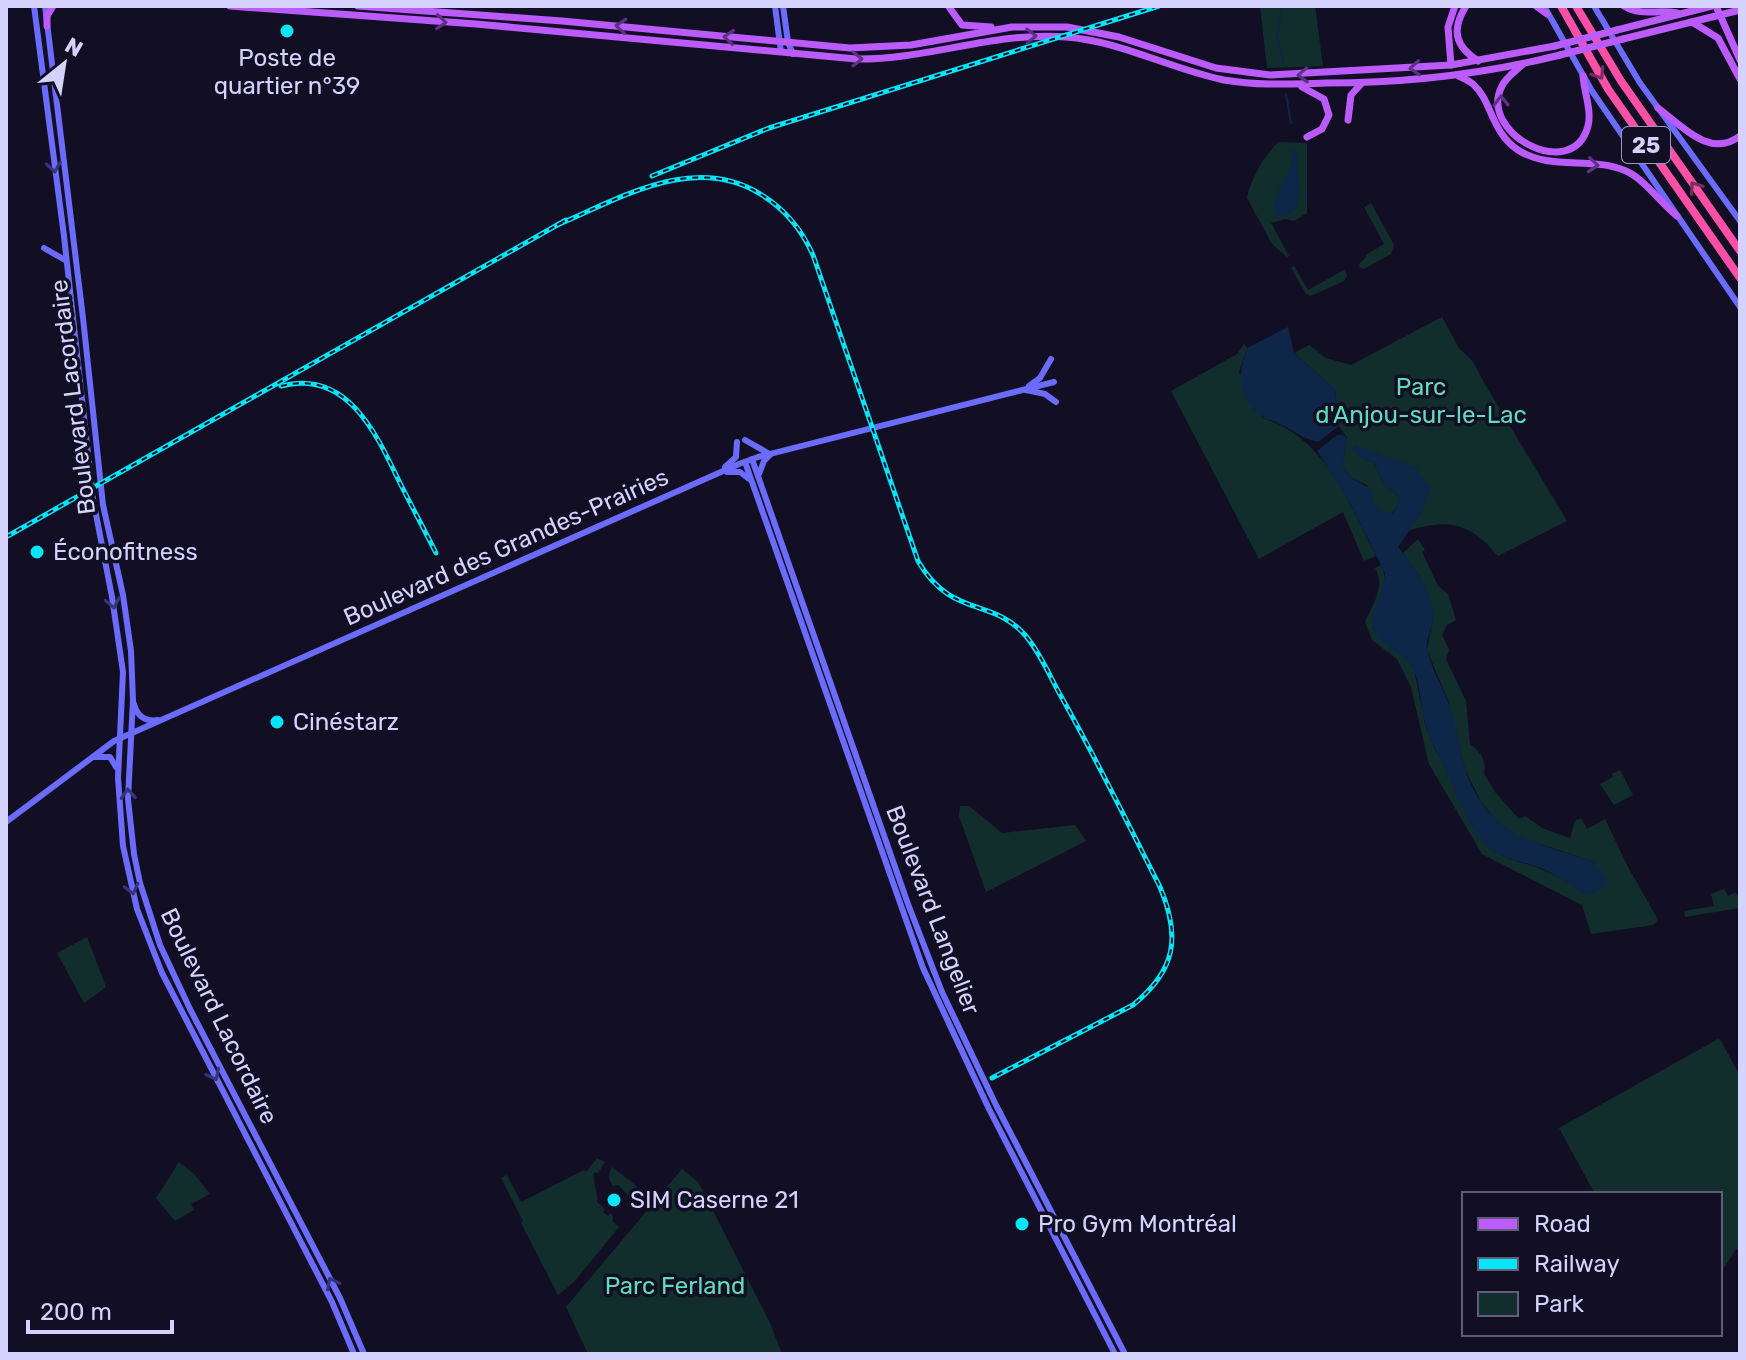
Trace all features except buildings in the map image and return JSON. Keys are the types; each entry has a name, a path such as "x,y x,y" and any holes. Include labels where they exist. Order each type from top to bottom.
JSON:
{"highway":[{"name":"25","path":"1561,6 1615,100 1740,278"},
{"name":"25","path":"1576,6 1613,70 1740,251"}],"main road":[{"name":"Boulevard Lacordaire","path":"34,6 94,509 120,648 124,698 118,778 127,867 152,952 332,1302 354,1354"},
{"name":"Boulevard Lacordaire","path":"45,6 101,492 123,595 133,666 128,781 132,836 140,883 155,933 190,1009 340,1298 364,1354"},
{"path":"47,26 47,16 53,6"},
{"path":"230,6 875,59 1018,37 1067,37 1129,50 1211,77 1260,85 1296,86 1457,75 1524,64 1740,10"},
{"path":"358,6 830,47 890,48 997,29 1049,26 1119,37 1198,64 1253,74 1326,74 1451,65 1555,46 1714,6 1740,60"},
{"path":"775,6 784,42 793,54"},
{"path":"781,52 784,42 783,6"},
{"path":"1451,65 1448,27 1455,6"},
{"path":"1466,6 1460,19 1459,41 1463,51 1478,61"},
{"path":"1536,6 1546,10 1583,76 1740,307"},
{"path":"1594,6 1626,63 1740,221"},
{"path":"1624,6 1643,14 1666,11 1683,14"},
{"path":"949,7 962,25 997,29"},
{"path":"1692,22 1718,38 1740,79"},
{"path":"1524,64 1502,86 1499,106 1513,134 1527,145 1543,151 1566,150 1585,134 1589,118 1583,76"},
{"path":"1457,75 1476,88 1498,130 1520,151 1545,161 1625,170 1643,182 1677,216"},
{"path":"1348,120 1351,95 1362,82"},
{"path":"1296,86 1319,94 1328,107 1327,122 1322,129 1307,137"},
{"path":"1658,108 1708,144 1725,144 1740,136"},
{"path":"44,248 65,260"},
{"path":"1023,390 1040,378 1051,359"},
{"name":"Boulevard des Grandes-Prairies","path":"6,822 121,738 748,460 1054,382"},
{"path":"1023,390 1045,394 1056,402"},
{"path":"716,474 736,457 741,441 771,454 759,470 759,478"},
{"name":"Boulevard Langelier","path":"748,460 759,478 934,973 1115,1354"},
{"name":"Boulevard Langelier","path":"748,460 755,490 920,961 956,1041 1125,1354"},
{"path":"716,474 740,472 755,490"},
{"path":"133,700 136,711 143,719 165,719"},
{"path":"91,757 105,755 113,758 118,778"}],"green space":[{"path":"1260,6 1315,6 1323,66 1267,68"},
{"path":"1279,142 1307,143 1307,213 1294,221 1285,219 1271,223 1287,257 1272,244 1247,198 1259,168"},
{"path":"1371,203 1394,245 1391,254 1364,269 1359,267 1366,255 1384,244 1364,207"},
{"path":"1294,266 1308,290 1344,270 1347,275 1344,281 1311,296 1306,294 1291,268"},
{"name":"Parc d'Anjou-sur-le-Lac","path":"1442,317 1459,348 1474,363 1567,521 1498,556 1478,536 1458,526 1435,525 1408,531 1421,513 1368,451 1354,445 1362,458 1374,463 1383,484 1398,496 1398,505 1392,513 1383,513 1374,503 1367,485 1352,478 1342,465 1347,438 1339,426 1335,389 1294,353 1309,345 1326,358 1351,365"},
{"name":"Parc d'Anjou-sur-le-Lac","path":"1244,344 1247,348 1239,372 1262,418 1284,427 1318,455 1344,493 1376,556 1364,561 1343,512 1259,559 1171,391 1237,354"},
{"path":"1418,539 1438,586 1448,594 1456,620 1447,625 1442,635 1449,650 1446,659 1466,701 1470,744 1482,757 1484,774 1519,819 1525,816 1544,829 1570,838 1575,821 1581,818 1587,829 1605,819 1656,916 1657,921 1653,925 1591,934 1582,905 1482,854 1429,764 1411,687 1397,659 1372,640 1365,622 1379,588 1375,568 1381,565 1384,582 1375,612 1377,635 1406,658 1414,670 1425,724 1435,749 1490,849 1559,877 1585,894 1595,862 1519,837 1499,824 1481,802 1465,769 1448,700 1427,650 1433,620 1420,576 1403,553"},
{"path":"1620,770 1633,795 1614,805 1600,784"},
{"path":"960,806 969,806 1002,833 1075,825 1086,841 986,892 959,816"},
{"path":"1724,889 1728,896 1735,892 1740,908 1685,917 1684,911 1714,906 1711,894"},
{"path":"87,937 106,987 84,1003 57,953"},
{"path":"1718,1039 1721,1041 1740,1076 1740,1251 1736,1249 1722,1270 1722,1192 1594,1192 1559,1128"},
{"path":"597,1158 605,1162 598,1173 594,1172 597,1202 605,1209 603,1212 613,1216 613,1222 619,1227 574,1282 558,1295 501,1178 507,1175 521,1202 584,1170 586,1172"},
{"path":"179,1162 194,1174 210,1194 191,1204 194,1210 175,1221 156,1198"},
{"path":"612,1167 644,1192 637,1204 618,1185 613,1186 609,1176"},
{"name":"Parc Ferland","path":"682,1169 702,1189 770,1323 782,1354 588,1354 566,1307"}],"water":[{"path":"1297,150 1299,200 1293,211 1278,216 1276,196 1289,172 1292,151"},
{"path":"1288,327 1294,353 1335,389 1339,426 1318,442 1263,417 1243,393 1241,376 1247,348"},
{"path":"1337,435 1347,438 1342,465 1352,478 1372,490 1374,503 1383,512 1393,513 1398,505 1398,496 1383,484 1374,463 1352,450 1354,445 1415,467 1430,488 1421,513 1398,547 1417,571 1430,598 1433,618 1427,644 1429,656 1449,703 1473,789 1485,807 1514,833 1595,862 1594,866 1600,868 1608,885 1585,895 1538,867 1493,851 1474,831 1429,736 1413,669 1405,658 1382,642 1374,632 1374,610 1385,573 1351,505 1317,451"}],"waterway":[{"path":"1282,6 1277,37 1284,63"},
{"path":"1286,94 1291,123"}],"railway":[{"path":"652,176 769,128 1159,6"},
{"path":"557,225 632,192 685,178 711,178 737,183 762,195 786,214 813,255 918,561 944,591 958,600 999,616 1025,635 1040,657 1112,792 1167,905 1172,937 1166,965 1158,979 1133,1005 992,1078"},
{"path":"6,537 566,220"},
{"path":"281,386 304,383 324,387 356,409 380,444 436,553"}],"place":[{"name":"Poste de quartier n°39","path":"287,31"},
{"name":"Éconofitness","path":"37,552"},
{"name":"Cinéstarz","path":"277,722"},
{"name":"SIM Caserne 21","path":"614,1200"},
{"name":"Pro Gym Montréal","path":"1022,1224"}]}
